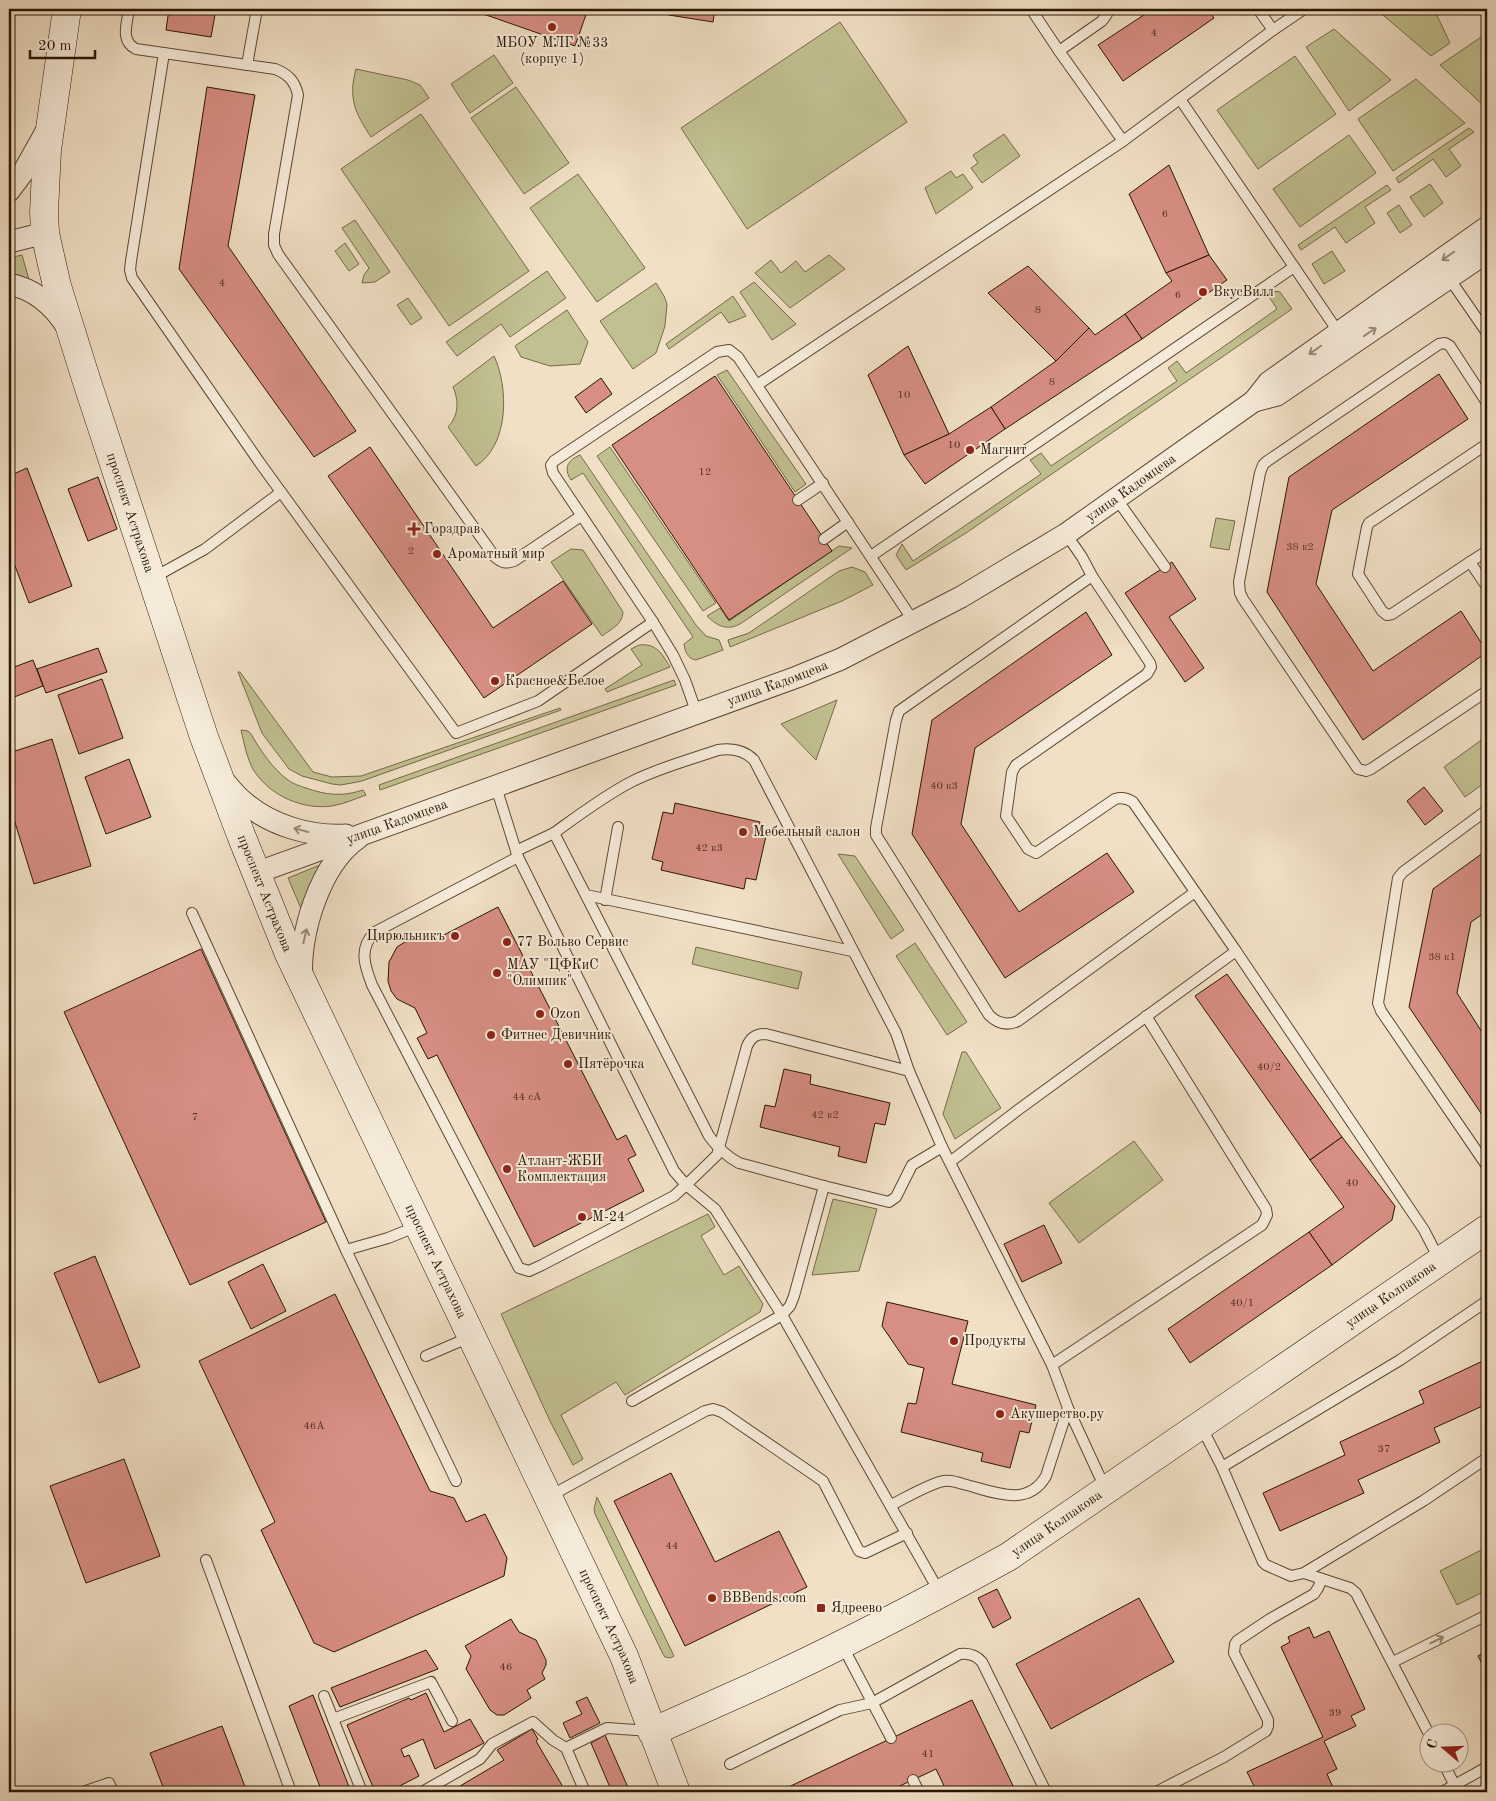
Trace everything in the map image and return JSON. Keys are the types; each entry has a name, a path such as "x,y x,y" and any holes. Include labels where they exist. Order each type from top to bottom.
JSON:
{"street":[{"name":"проспект Астрахова","path":"67,9 49,126 44,188 45,233 57,286 217,773 256,873 303,984 624,1656 652,1732"},
{"path":"9,191 24,171 49,126"},
{"name":"улица Кадомцева","path":"256,873 798,677 841,659 914,622 961,597 1066,534 1254,401 1269,382 1487,227"},
{"path":"9,242 45,233"},
{"name":"улица Кадомцева","path":"1254,401 1277,395 1449,278 1485,259"},
{"path":"9,284 31,291 46,301 56,312 74,339"},
{"path":"217,773 245,803 262,815 279,823 313,834 331,836 366,833"},
{"path":"303,984 302,949 312,910 319,892 328,872 340,855 352,842 366,833"},
{"name":"улица Колпакова","path":"652,1732 758,1685 842,1644 1008,1557 1487,1229"},
{"path":"652,1732 676,1792"}],"lane":[{"path":"129,9 127,42 136,49 247,65 285,73 292,79 298,95 274,234 274,246 495,558 501,562 508,563 514,561 581,516"},
{"path":"247,65 257,9"},
{"path":"1031,9 1123,141"},
{"path":"1059,50 1102,20 1107,14 1106,9"},
{"path":"1258,9 1273,30"},
{"path":"758,385 1123,141 1304,9"},
{"path":"164,53 131,261 132,278 281,492 456,733 538,701 654,622"},
{"path":"1180,98 1339,333"},
{"path":"871,556 1294,267"},
{"path":"1449,278 1487,333"},
{"path":"1487,403 1450,346 1439,344 1266,462 1260,473 1238,582 1243,599 1358,769 1366,771 1371,769 1487,691"},
{"path":"697,714 679,665 654,622 552,473 552,465 554,461 717,352 729,350 734,352 758,385 914,622"},
{"path":"1487,444 1370,523 1366,530 1358,574 1382,611 1389,615 1487,550"},
{"path":"798,500 823,483"},
{"path":"152,579 205,549 281,492"},
{"path":"1116,498 1165,567"},
{"path":"824,539 848,522"},
{"path":"1066,534 1150,663 1150,671 1016,765 1012,772 1006,816 1028,849 1036,852 1115,799 1124,798 1133,802 1424,1230 1440,1262"},
{"path":"1470,562 1487,587"},
{"path":"1092,576 899,711 882,792 876,836 989,1015 995,1020 1005,1023 1018,1021 1195,892"},
{"path":"909,1071 766,1034 756,1035 747,1046 719,1148 713,1160 674,1196 542,1265 530,1270 522,1270 513,1258 381,1002 370,978 364,958 365,949 375,932 554,833 598,802 644,776 718,750 731,749 748,754 754,760 896,1033 909,1071 942,1147 1052,1365 1068,1408 1106,1491"},
{"path":"496,787 517,854 674,1171 686,1185 715,1209 782,1315 940,1594"},
{"path":"1487,810 1403,872 1398,878 1378,1003 1386,1018 1487,1166"},
{"path":"606,900 618,827"},
{"path":"554,833 709,1136 719,1148 739,1163 884,1202 893,1201 896,1198 912,1165 942,1147"},
{"path":"586,895 852,951"},
{"path":"192,913 346,1250 456,1481"},
{"path":"950,1162 1236,951"},
{"path":"1052,1365 1262,1225 1267,1215 1266,1209 1146,1016"},
{"path":"632,1402 782,1315 790,1306 824,1186"},
{"path":"346,1250 382,1240 419,1226"},
{"path":"1222,1468 1400,1360 1487,1301"},
{"path":"426,1356 471,1337"},
{"path":"549,1497 713,1408 722,1412 823,1481 859,1551 865,1553 907,1533"},
{"path":"891,1505 945,1480 1009,1495 1031,1492 1046,1476 1068,1408"},
{"path":"1200,1425 1222,1468 1263,1562 1286,1575 1296,1576 1304,1573 1423,1501 1487,1458"},
{"path":"206,1560 291,1792"},
{"path":"1304,1573 1350,1588 1356,1593 1424,1724"},
{"path":"1156,1792 1266,1731 1268,1720 1234,1653 1235,1644 1270,1619 1314,1594 1322,1579"},
{"path":"1393,1662 1487,1615"},
{"path":"842,1644 891,1738"},
{"path":"730,1764 840,1710 872,1702 960,1654 972,1654 982,1662 1046,1792"},
{"path":"333,1719 431,1682 452,1721"},
{"path":"324,1696 362,1792"},
{"path":"422,1792 480,1759 492,1744 534,1722 553,1740 566,1748 585,1792"},
{"path":"566,1748 607,1728 652,1732"},
{"path":"1442,1792 1487,1768"},
{"path":"1449,1774 1454,1784"},
{"path":"913,1780 919,1792"},
{"path":"83,1792 109,1783 113,1792"}],"shaded area":[{"path":"1376,9 1434,9 1450,43 1431,56"},
{"path":"840,22 907,122 747,229 681,128"},
{"path":"1334,29 1391,80 1349,111 1306,47"},
{"path":"1487,33 1487,107 1486,108 1440,65"},
{"path":"494,55 513,83 470,113 451,84"},
{"path":"1295,56 1336,114 1258,169 1217,110"},
{"path":"356,69 408,80 420,85 429,98 371,137 354,105 353,88"},
{"path":"1416,79 1465,123 1393,171 1358,119"},
{"path":"516,87 569,163 524,194 471,118"},
{"path":"421,114 529,271 449,326 341,169"},
{"path":"1469,128 1474,132 1449,149 1461,166 1446,177 1433,159 1399,183 1396,178"},
{"path":"1004,134 1020,156 982,183 971,168 978,163 973,155"},
{"path":"1349,135 1376,173 1300,227 1273,189"},
{"path":"951,171 956,178 963,174 973,188 936,214 925,188"},
{"path":"578,174 645,268 597,302 530,208"},
{"path":"1430,184 1443,203 1424,217 1410,197"},
{"path":"1387,185 1391,190 1365,207 1375,223 1346,243 1335,227 1301,250 1298,245"},
{"path":"1399,205 1412,225 1400,233 1387,213"},
{"path":"355,220 390,272 375,282 362,283 364,275 369,268 342,228"},
{"path":"345,243 359,264 349,271 335,251"},
{"path":"1332,251 1345,271 1324,284 1312,264"},
{"path":"22,255 30,283 9,276 9,258"},
{"path":"829,255 845,269 790,308 755,273 771,260 781,273 796,261 805,272"},
{"path":"547,271 566,298 510,337 501,324 457,356 446,342"},
{"path":"754,282 796,324 772,340 740,292"},
{"path":"656,283 667,304 665,326 656,353 633,369 600,321"},
{"path":"1274,291 1280,292 1292,309 966,533 906,570 896,555 902,544 913,561 1041,474 1030,460 1041,453 1051,466 1177,381 1168,368 1177,361 1186,373 1277,309 1268,295"},
{"path":"733,296 746,316 729,323 721,312 669,349 666,344"},
{"path":"408,298 422,318 411,325 397,305"},
{"path":"567,310 588,342 580,364 550,366 521,357 515,346"},
{"path":"494,356 502,384 504,399 503,415 495,444 487,457 476,466 448,427 454,418 457,408 453,387"},
{"path":"727,370 806,484 795,492 717,375"},
{"path":"610,447 716,603 703,611 597,456"},
{"path":"580,455 696,625 706,636 719,640 723,650 696,660 687,655 684,644 693,637 583,473 571,480 567,472 568,465 572,459"},
{"path":"1216,518 1235,521 1229,550 1210,547"},
{"path":"839,546 852,548 740,624 726,627 707,616 720,608 729,621"},
{"path":"571,549 583,550 623,612 621,620 602,636 551,562"},
{"path":"852,567 865,572 873,585 842,601 730,647 728,640 749,633 839,571"},
{"path":"639,645 650,646 658,650 670,667 607,692 605,689 642,665 631,649"},
{"path":"238,672 240,672 313,772 332,777 361,776 560,708 561,710 362,781 341,785 332,784 302,776 289,769 262,733"},
{"path":"674,680 676,685 380,790 379,785"},
{"path":"837,700 816,760 781,724"},
{"path":"241,730 248,731 251,734 272,765 292,783 327,794 348,794 363,790 366,795 341,804 321,807 299,803 278,794 269,788 254,771"},
{"path":"1487,736 1487,781 1465,797 1444,767"},
{"path":"838,854 855,856 904,930 891,939"},
{"path":"330,861 305,918 288,878"},
{"path":"915,943 967,1022 947,1035 896,956"},
{"path":"696,947 802,972 798,989 692,964"},
{"path":"962,1052 966,1052 1001,1108 955,1139 943,1114"},
{"path":"1134,1141 1163,1180 1079,1243 1049,1203"},
{"path":"833,1199 877,1209 859,1271 812,1275"},
{"path":"708,1214 715,1227 701,1236 724,1275 739,1266 763,1304 760,1312 625,1395 616,1382 561,1415 583,1459 573,1465 550,1421 501,1314"},
{"path":"597,1497 674,1656 670,1658 665,1657 663,1654 595,1514 594,1509"},
{"path":"1487,1547 1487,1590 1457,1605 1440,1571"}],"building":[{"path":"169,9 216,9 211,37 166,30"},
{"name":"МБОУ МЛГ №33 (корпус 1)","path":"469,9 588,9 575,46"},
{"path":"670,9 715,9 713,22 669,15"},
{"path":"1153,9 1208,9 1214,18 1123,81 1098,45"},
{"path":"207,87 255,95 228,246 356,431 314,457 179,269"},
{"path":"1169,165 1209,255 1166,273 1129,194"},
{"path":"1209,255 1227,280 1142,339 1125,314 1172,281 1166,273"},
{"path":"1028,266 1089,328 1056,361 988,293"},
{"path":"1125,314 1142,339 1005,429 991,407 1056,361 1089,328 1095,335"},
{"path":"908,346 949,434 904,455 868,375"},
{"path":"1439,374 1468,419 1332,510 1316,584 1373,671 1461,611 1487,652 1363,740 1267,592 1289,477"},
{"path":"715,376 832,551 729,620 612,445"},
{"path":"601,378 612,394 586,413 575,397"},
{"path":"991,407 1005,429 925,484 904,455 949,434"},
{"path":"370,447 493,628 563,581 592,624 484,698 328,476"},
{"path":"27,468 72,586 29,603 9,550 9,476"},
{"path":"98,477 117,529 88,541 68,489"},
{"path":"1172,562 1196,599 1169,617 1204,668 1185,682 1125,593"},
{"path":"1086,612 1112,655 975,748 961,824 1019,912 1107,853 1134,892 1005,978 912,834 932,720"},
{"path":"98,648 107,672 46,693 37,669"},
{"path":"33,660 43,686 9,699 9,669"},
{"path":"102,679 123,738 79,754 58,695"},
{"path":"52,739 91,866 34,884 9,803 9,753"},
{"path":"129,759 151,817 106,834 85,777"},
{"path":"1424,787 1443,811 1425,825 1407,801"},
{"path":"675,803 760,822 757,834 766,836 756,880 746,878 744,889 661,870 663,862 652,859 663,812 673,814"},
{"path":"1487,850 1487,911 1471,922 1457,993 1487,1040 1487,1122 1409,1007 1433,889"},
{"path":"498,907 617,1140 626,1135 636,1155 628,1159 644,1191 534,1247 437,1055 428,1059 417,1038 427,1033 415,1008 397,999 391,991 388,981 389,962 397,947 420,936 436,939"},
{"path":"201,949 326,1222 190,1285 64,1012"},
{"path":"1227,974 1342,1137 1310,1160 1195,996"},
{"path":"784,1069 811,1075 810,1084 890,1103 885,1125 875,1123 866,1163 838,1156 840,1147 760,1127 765,1105 775,1107"},
{"path":"1342,1137 1395,1206 1392,1220 1332,1265 1309,1232 1344,1207 1310,1160"},
{"path":"1044,1225 1062,1263 1022,1282 1004,1244"},
{"path":"1309,1232 1332,1265 1190,1363 1168,1329"},
{"path":"95,1256 140,1367 99,1383 54,1273"},
{"path":"263,1264 286,1311 251,1329 228,1282"},
{"path":"335,1294 430,1491 454,1498 466,1522 485,1514 507,1558 504,1576 334,1652 314,1643 261,1530 275,1522 199,1361"},
{"path":"887,1302 968,1321 952,1384 1036,1405 1029,1433 1020,1431 1010,1468 981,1461 983,1453 901,1432 908,1403 916,1404 924,1368 908,1364 882,1326"},
{"path":"1487,1359 1487,1404 1434,1428 1440,1442 1358,1480 1364,1493 1280,1531 1263,1493 1345,1455 1340,1442 1424,1403 1419,1391"},
{"path":"124,1459 160,1556 86,1583 50,1486"},
{"path":"671,1473 715,1562 779,1531 807,1587 685,1646 614,1501"},
{"path":"997,1589 1011,1618 993,1628 978,1598"},
{"path":"1139,1598 1174,1662 1051,1729 1016,1664"},
{"path":"511,1619 519,1632 536,1640 546,1660 542,1673 545,1679 527,1690 531,1698 504,1715 497,1715 490,1710 466,1669 471,1656 465,1646"},
{"path":"1309,1627 1314,1638 1329,1631 1365,1709 1351,1716 1356,1726 1324,1741 1337,1769 1327,1774 1335,1792 1257,1792 1247,1772 1323,1737 1281,1647 1290,1642 1288,1637"},
{"path":"426,1650 438,1669 340,1707 331,1688"},
{"path":"1487,1651 1487,1673 1478,1656"},
{"path":"426,1693 444,1732 470,1719 484,1743 435,1769 423,1739 401,1749 404,1757 409,1755 419,1776 388,1792 375,1792 347,1725 409,1698 411,1700"},
{"path":"313,1695 351,1792 322,1792 289,1706"},
{"path":"587,1697 600,1723 570,1738 563,1723 582,1714 576,1702"},
{"path":"972,1700 1016,1792 947,1792 936,1769 887,1792 778,1792"},
{"path":"222,1726 247,1792 165,1792 150,1753"},
{"path":"532,1729 538,1739 536,1741 566,1792 450,1792 504,1760 497,1750"},
{"path":"605,1735 630,1792 612,1792 591,1743"}],"place":[{"name":"МБОУ МЛГ №33 (корпус 1)","path":"552,27"},
{"name":"ВкусВилл","path":"1203,292"},
{"name":"Магнит","path":"970,450"},
{"name":"Горздрав","path":"414,529"},
{"name":"Ароматный мир","path":"437,554"},
{"name":"Красное&Белое","path":"495,681"},
{"name":"Мебельный салон","path":"743,832"},
{"name":"Цирюльникъ","path":"455,936"},
{"name":"77 Вольво Сервис","path":"507,942"},
{"name":"МАУ \"ЦФКиС \"Олимпик\"","path":"497,973"},
{"name":"Ozon","path":"540,1014"},
{"name":"Фитнес Девичник","path":"491,1035"},
{"name":"Пятёрочка","path":"568,1064"},
{"name":"Атлант-ЖБИ Комплектация","path":"507,1169"},
{"name":"М-24","path":"582,1217"},
{"name":"Продукты","path":"954,1341"},
{"name":"Акушерство.ру","path":"1000,1414"},
{"name":"BBBends.com","path":"712,1598"},
{"name":"Ядреево","path":"821,1608"}]}
